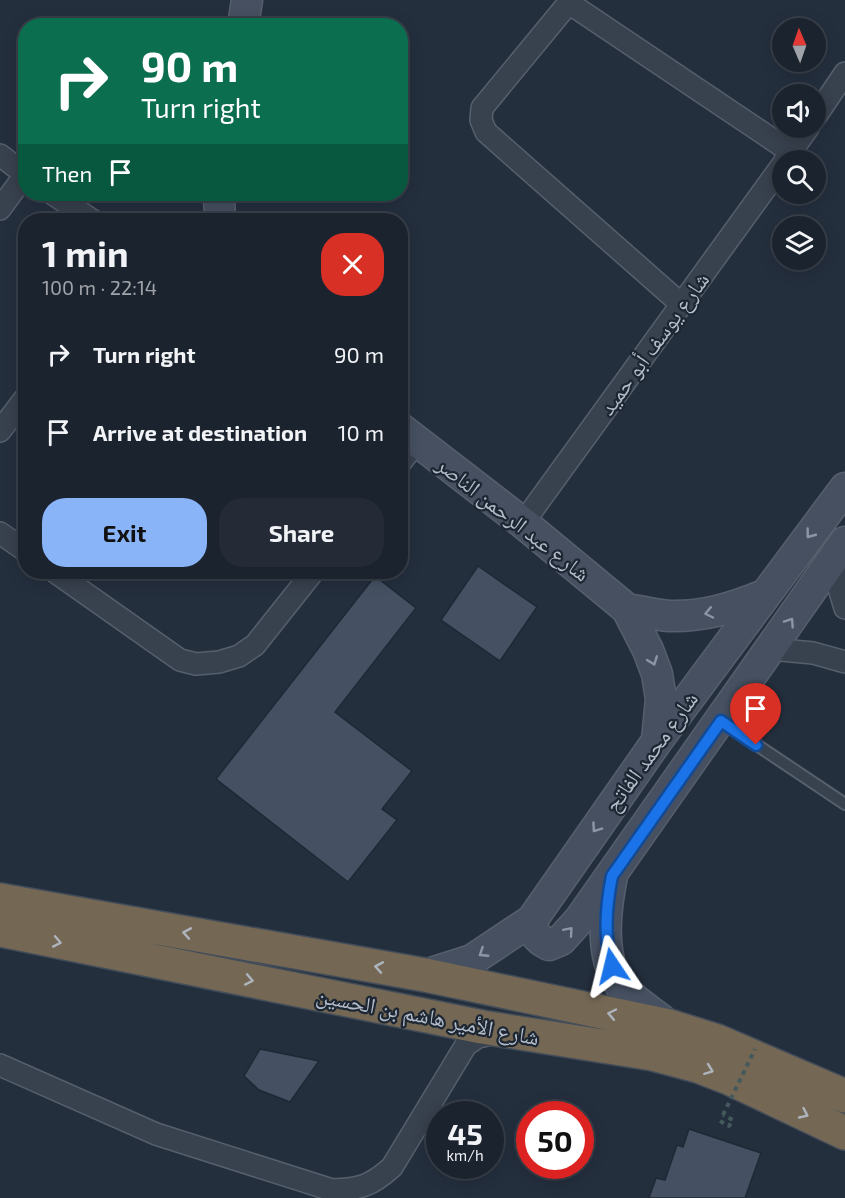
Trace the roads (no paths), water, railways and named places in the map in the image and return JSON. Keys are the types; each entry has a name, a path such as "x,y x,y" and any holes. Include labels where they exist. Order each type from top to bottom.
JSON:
{"highway":[{"name":"شارع الأمير هاشم بن الحسين","path":"0,900 425,975 669,1026 717,1041 845,1096"},
{"name":"شارع الأمير هاشم بن الحسين","path":"0,930 446,1020 652,1054 698,1066 729,1078 845,1133"}],"main road":[{"path":"244,18 247,0"},
{"name":"شارع عبد الرحمن الناصر","path":"408,446 523,523 627,609 648,650 657,674 661,699 657,741"},
{"name":"شارع محمد الفاتح","path":"425,975 472,960 532,920 657,741 845,488"},
{"name":"شارع محمد الفاتح","path":"669,1026 625,990 612,966 607,948 606,905 612,876 839,550"},
{"name":"شارع عبد الرحمن الناصر","path":"627,609 668,616 698,615 733,608 765,595"},
{"path":"532,920 533,932 539,940 549,945 561,940 612,876"}],"street":[{"path":"681,304 486,132 481,120 482,108 569,1 775,150"},
{"path":"826,101 845,73"},
{"path":"0,155 18,169"},
{"name":"شارع يوسف أبو حميد","path":"523,523 772,180"},
{"path":"0,209 18,185"},
{"path":"64,201 82,213"},
{"path":"0,432 18,408"},
{"path":"0,533 18,545"},
{"path":"839,550 838,585 845,608"},
{"path":"65,579 180,660 196,664 219,663 239,656 255,645 308,579"},
{"path":"771,649 813,653 845,662"},
{"path":"446,1020 460,1035 458,1057"},
{"path":"0,1065 156,1134 332,1190 357,1189 376,1181 392,1167 466,1045 478,1037 514,1032"}],"lane":[{"path":"721,721 845,804"}]}
